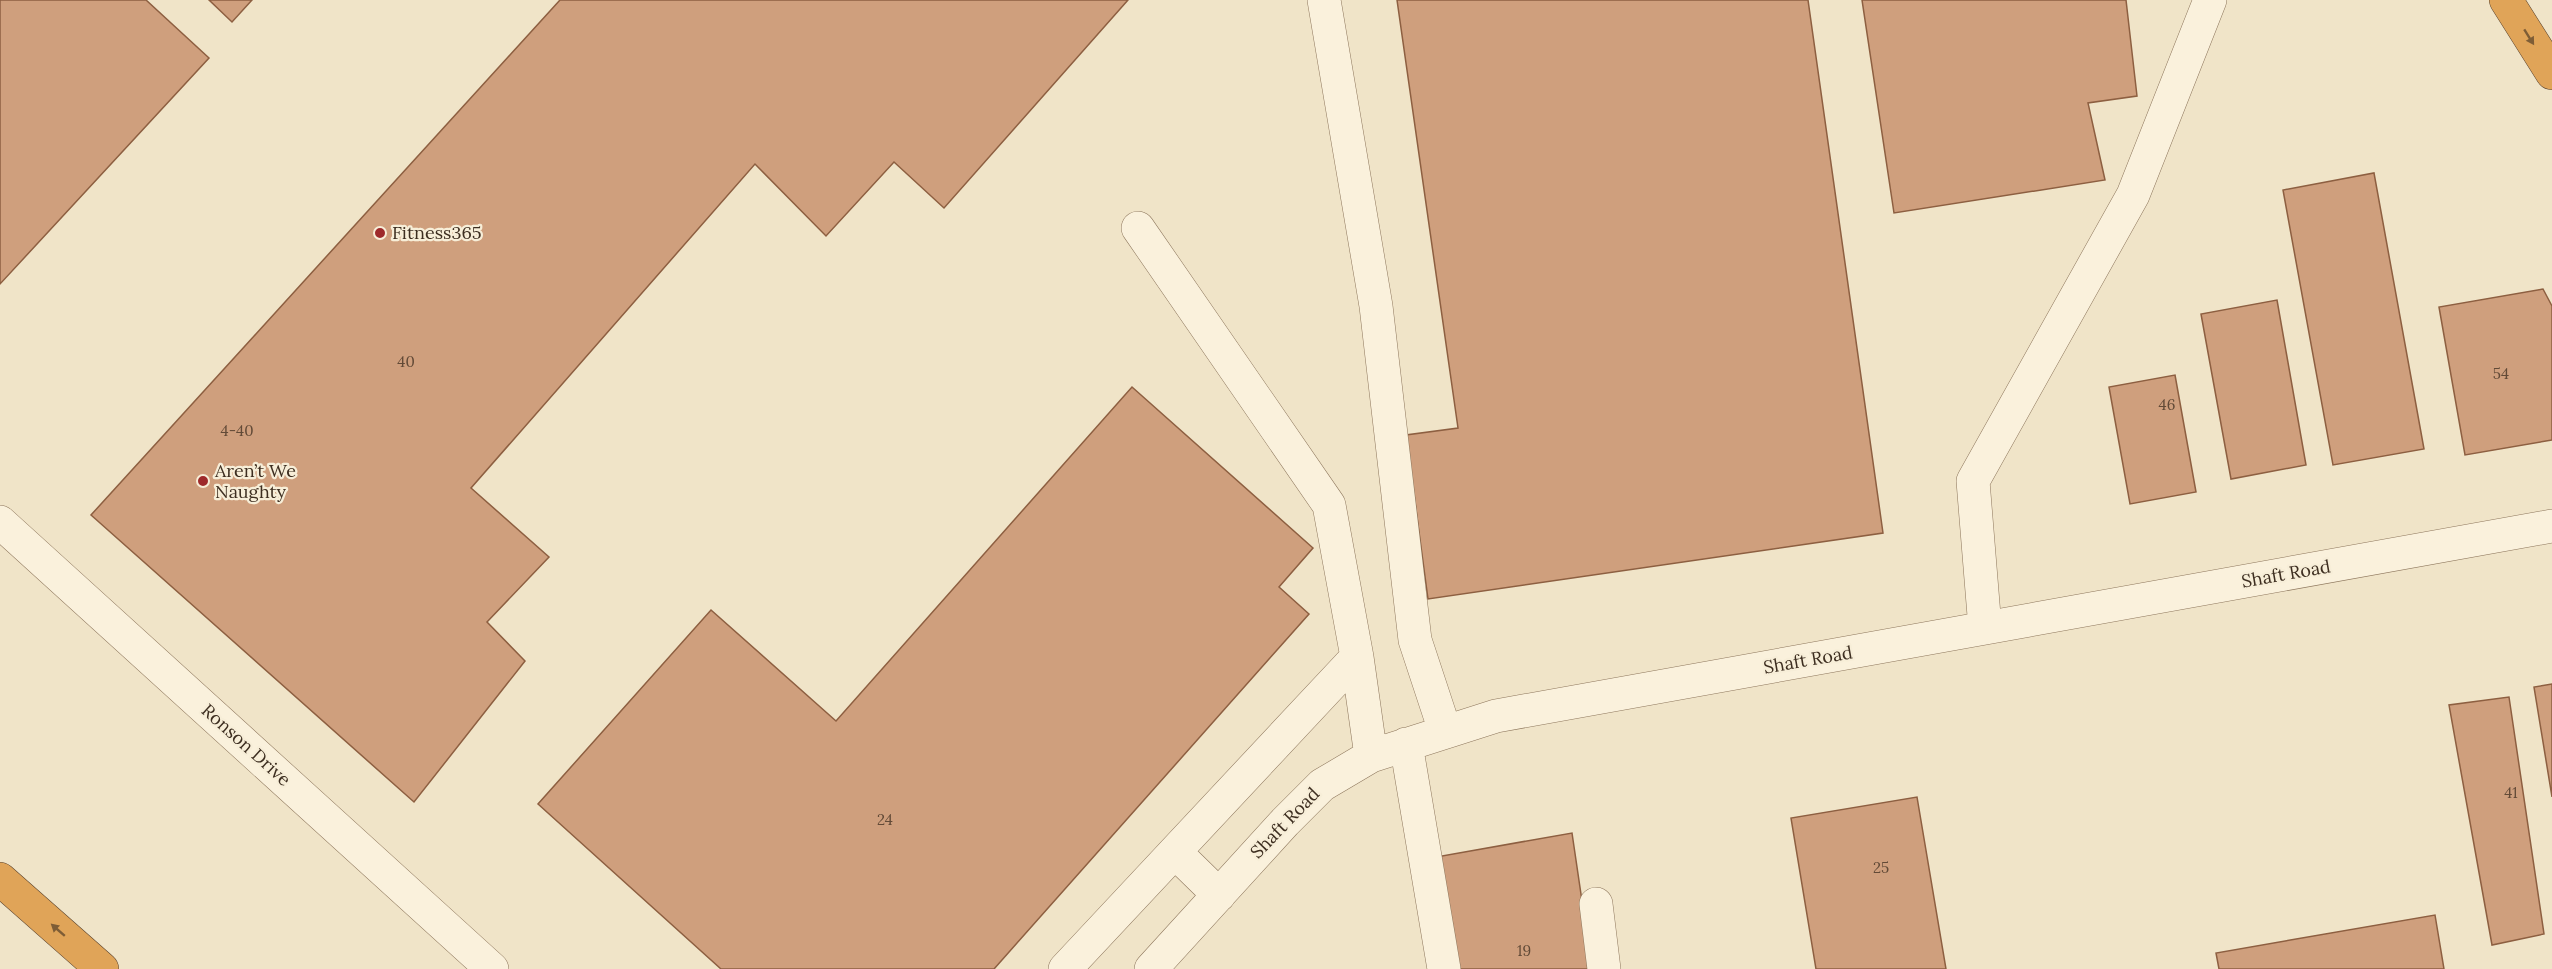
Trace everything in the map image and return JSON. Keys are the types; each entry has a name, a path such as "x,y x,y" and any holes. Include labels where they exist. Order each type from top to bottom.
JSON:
{"highway":[{"path":"2506,0 2552,73"},
{"path":"0,879 102,969"}],"street":[{"path":"1324,0 1376,306 1415,640 1444,731"},
{"path":"1985,628 1973,481 2133,195 2210,0"},
{"path":"1138,228 1329,505 1357,657 1371,756"},
{"name":"Ronson Drive","path":"0,522 492,969"},
{"name":"Shaft Road","path":"1151,969 1285,822 1322,785 1371,756 1444,731 1496,716 2552,526"},
{"path":"1065,969 1357,657"},
{"path":"1406,744 1444,969"},
{"path":"1176,853 1219,895"},
{"path":"1596,904 1605,969"}],"building":[{"path":"0,0 146,0 209,58 0,284"},
{"path":"209,0 252,0 232,22"},
{"path":"560,0 1128,0 944,208 894,162 826,236 755,164 471,488 549,557 487,622 525,661 414,802 91,515"},
{"path":"1397,0 1808,0 1883,533 1428,599 1406,435 1458,428"},
{"path":"1862,0 2126,0 2137,96 2088,103 2105,180 1894,213"},
{"path":"2374,173 2424,449 2333,465 2283,190"},
{"path":"2543,289 2552,306 2552,440 2465,455 2439,307"},
{"path":"2277,300 2306,465 2231,479 2201,314"},
{"path":"2175,375 2196,492 2130,504 2109,387"},
{"path":"1132,387 1313,548 1279,587 1309,614 994,969 721,969 538,804 711,610 836,721"},
{"path":"2552,684 2552,797 2534,687"},
{"path":"2509,697 2544,934 2492,945 2449,705"},
{"path":"1917,797 1946,969 1816,969 1791,818"},
{"path":"1572,833 1592,969 1452,969 1436,857"},
{"path":"2435,915 2444,969 2219,969 2216,953"}],"place":[{"name":"Fitness365","path":"380,233"},
{"name":"Aren’t We Naughty","path":"203,481"}]}
